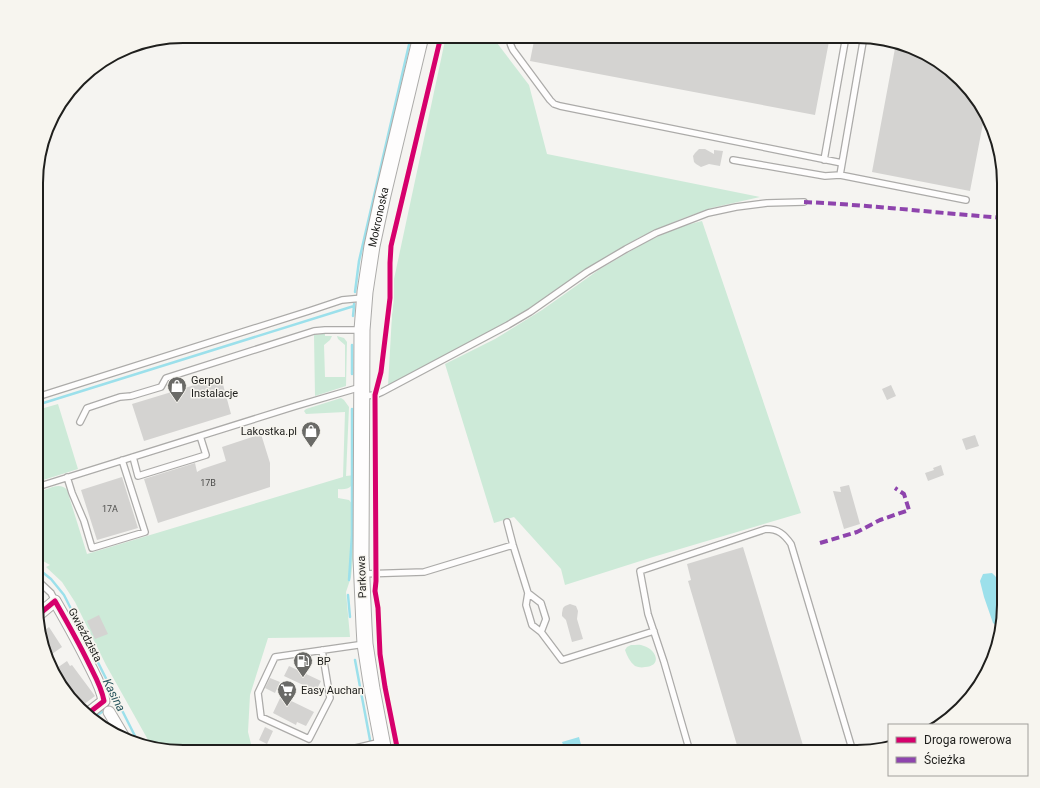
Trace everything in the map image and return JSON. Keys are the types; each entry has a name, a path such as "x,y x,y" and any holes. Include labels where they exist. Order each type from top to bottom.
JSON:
{"main road":[{"name":"Mokronoska","path":"362,395 362,330 368,269 383,195 419,43"},
{"name":"Parkowa","path":"362,395 362,574 365,644 383,745"}],"street":[{"name":"Gwieździsta","path":"43,611 55,601 82,650 100,686 107,707 120,731"},
{"path":"94,712 107,707"}],"lane":[{"path":"509,43 510,46 554,104 842,163"},
{"path":"824,160 845,43"},
{"path":"840,175 863,43"},
{"path":"733,160 825,176 840,175 966,200"},
{"path":"43,485 288,408 362,395 374,395 508,325 626,248 656,233 708,213 736,207 767,202 804,202"},
{"path":"43,395 302,314 342,300 364,298"},
{"path":"80,422 87,408 161,386 166,378 314,331 362,330"},
{"path":"132,457 138,476 146,474 206,455 200,436"},
{"path":"67,477 84,521 92,548 145,532 122,460"},
{"path":"507,522 528,593 526,605 532,625 541,632 562,660 654,631"},
{"path":"688,745 648,614 640,571 766,528 774,529 781,533 791,544 851,745"},
{"path":"362,574 424,572 513,545"},
{"path":"43,586 51,593 55,601"},
{"path":"528,593 542,603 546,619 541,632"},
{"path":"322,650 330,698 309,739 261,717 258,693 275,657 322,650 365,644"}],"green space":[{"path":"445,43 497,43 529,85 547,154 760,197 711,208 640,237 608,257 552,296 498,329 388,386 394,279"},
{"path":"702,221 801,513 565,585 561,569 514,517 494,523 445,364 495,339 542,310 600,269 646,242 679,227"},
{"path":"325,334 325,336 332,336 324,345 325,377 345,377 345,345 338,339 337,336 344,338 347,342 346,386 315,396 314,335"},
{"path":"341,398 349,407 346,476 355,475 350,487 338,489 338,498 349,500 356,513 355,542 351,577 346,592 350,637 268,638 250,695 248,732 251,745 174,745 148,740 106,665 75,602 62,582 46,567 50,565 43,561 43,490 57,486 64,487 67,490 87,554 343,477 345,412 306,414 304,411 306,409"},
{"path":"58,404 78,469 43,480 43,408"},
{"path":"631,645 642,645 652,651 656,658 654,664 644,667 635,666 629,659 625,650"}],"water":[{"path":"992,573 997,578 996,625 993,623 980,581 983,574"},
{"path":"579,737 581,745 563,745 562,742"}],"building":[{"path":"534,43 829,43 815,115 530,61"},
{"path":"895,48 919,57 942,72 956,84 968,98 983,122 970,191 872,172"},
{"path":"699,149 705,149 714,154 714,150 723,151 720,166 709,164 701,167 696,164 693,156"},
{"path":"221,377 231,414 144,441 132,404"},
{"path":"891,385 896,396 887,400 882,389"},
{"path":"261,434 270,463 270,487 158,523 144,479 195,463 197,472 226,461 222,447"},
{"path":"975,435 979,446 966,450 962,439"},
{"path":"941,465 944,475 928,481 925,473 934,470 933,468"},
{"path":"122,477 138,528 97,540 81,490"},
{"path":"849,485 860,524 844,529 833,491 841,492 840,487"},
{"path":"743,547 803,745 737,745 688,581 691,580 687,564"},
{"path":"570,604 576,606 578,611 577,619 583,639 572,642 566,620 562,616 563,608"},
{"path":"99,615 108,634 95,639 87,621"},
{"path":"49,627 62,647 52,654 50,650 45,630"},
{"path":"67,661 70,666 72,665 95,696 84,704 72,690 57,668"},
{"path":"289,666 321,681 316,691 284,676"},
{"path":"270,678 280,682 275,693 265,688"},
{"path":"281,696 314,712 306,726 297,722 296,725 273,713"},
{"path":"265,727 273,731 267,744 259,740"}],"waterway":[{"path":"355,292 359,261 409,43"},
{"path":"43,403 354,306 354,304"},
{"path":"353,316 354,306"},
{"path":"352,345 352,374"},
{"path":"349,580 352,535 352,409"},
{"name":"Kasina","path":"43,573 51,579 64,595 135,737"},
{"path":"348,595 350,617"},
{"path":"355,660 370,740"},
{"path":"97,715 102,712"}],"marked path":[{"path":"804,202 997,217"},
{"path":"820,543 857,532 880,520 909,510 904,494 895,488"}],"cycle path":[{"path":"397,745 380,654 378,608 375,591 375,395 381,372 390,298 391,246 439,43"},
{"path":"43,611 55,601 96,678 102,691 104,701 92,711"}],"place":[{"name":"Gerpol Instalacje","path":"177,403"},
{"name":"Lakostka.pl","path":"311,448"},
{"name":"BP","path":"303,678"},
{"name":"Easy Auchan","path":"287,707"}]}
